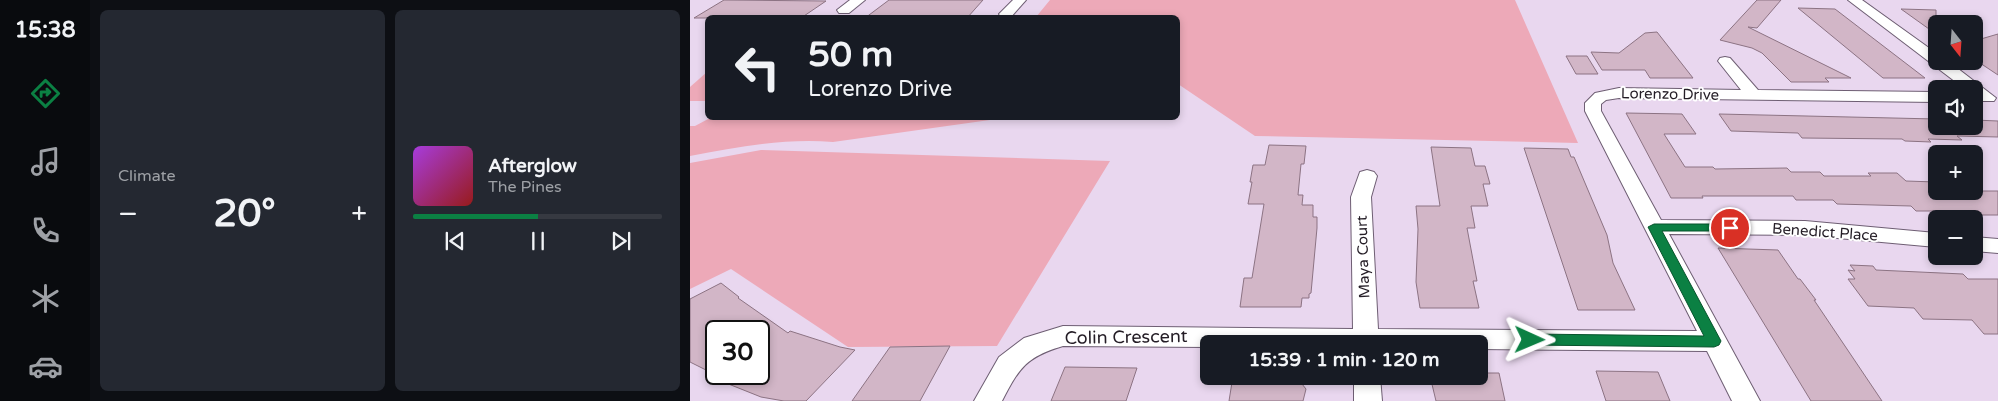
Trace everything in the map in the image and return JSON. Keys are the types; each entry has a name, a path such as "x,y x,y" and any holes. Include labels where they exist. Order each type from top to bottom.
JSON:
{"street":[{"path":"844,10 860,0"},
{"path":"1006,14 1020,0"},
{"path":"1854,0 1928,54"},
{"path":"1725,61 1754,95"},
{"path":"1949,70 1986,98"},
{"name":"Lorenzo Drive","path":"1746,401 1593,111 1593,103 1601,96 1619,93 1928,97"},
{"name":"Maya Court","path":"1366,335 1361,197 1367,176"},
{"name":"Benedict Place","path":"1654,227 1805,228 1928,239"},
{"path":"1983,245 1998,246"},
{"name":"Colin Crescent","path":"988,401 1008,364 1033,345 1063,336 1200,338"},
{"name":"Colin Crescent","path":"1488,341 1714,341"},
{"path":"1367,385 1368,401"}],"shaded area":[{"path":"1050,0 1515,0 1578,143 1255,136 1180,85 1180,15 1038,15"},
{"path":"705,74 705,101 690,101 690,87"},
{"path":"706,120 990,120 833,142 779,142 690,156 690,126 695,126"},
{"path":"761,150 1110,161 997,346 848,347 731,269 690,289 690,163"}],"building":[{"path":"724,0 826,1 805,15 705,15 705,18 694,18"},
{"path":"889,0 983,0 970,15 869,15"},
{"path":"1757,0 1781,0 1757,28 1748,27 1851,78 1825,78 1829,82 1791,82 1762,53 1752,48 1720,40"},
{"path":"1798,8 1835,9 1925,78 1883,78"},
{"path":"1901,9 1936,10 1936,15 1928,15 1928,28"},
{"path":"1657,32 1693,78 1650,78 1645,70 1602,70 1591,52 1619,53 1645,33"},
{"path":"1998,34 1998,75 1983,65 1983,38"},
{"path":"1566,56 1587,56 1598,74 1576,74"},
{"path":"1626,113 1682,114 1696,134 1664,134 1685,167 1713,167 1715,169 1787,168 1791,172 1820,172 1824,176 1871,176 1868,173 1897,173 1906,181 1928,182 1928,200 1983,200 1983,191 1998,191 1998,215 1983,215 1983,210 1916,211 1911,206 1837,204 1833,200 1796,200 1793,196 1671,198"},
{"path":"1719,114 1928,119 1928,135 1983,135 1983,120 1998,121 1998,137 1957,136 1962,140 1928,139 1931,142 1905,141 1902,139 1802,138 1798,133 1731,131"},
{"path":"1269,145 1306,146 1304,164 1301,164 1298,195 1303,195 1302,205 1313,205 1313,217 1317,217 1317,228 1311,293 1309,298 1302,298 1301,307 1240,307 1244,278 1252,278 1264,204 1248,204 1253,165 1265,165"},
{"path":"1431,147 1471,148 1475,166 1485,166 1490,184 1483,184 1488,206 1471,206 1475,228 1467,228 1477,281 1473,281 1479,308 1420,308 1416,282 1418,229 1416,206 1440,206"},
{"path":"1524,148 1568,149 1571,157 1574,157 1607,235 1613,263 1635,310 1578,310"},
{"path":"1718,248 1778,250 1798,279 1800,279 1816,300 1814,300 1882,401 1811,401"},
{"path":"1850,265 1873,266 1876,270 1963,274 1968,279 1998,279 1998,334 1984,334 1972,320 1923,319 1914,308 1868,306 1848,279 1855,279 1848,270 1855,271"},
{"path":"721,283 738,298 769,320 705,320 705,370 690,362 690,299"},
{"path":"770,320 788,333 790,331 855,350 806,401 784,401 761,397 731,385 770,385"},
{"path":"950,346 920,401 852,401 890,347"},
{"path":"1065,367 1137,368 1126,401 1051,401"},
{"path":"1596,371 1658,372 1670,401 1606,401"},
{"path":"1488,373 1499,373 1505,401 1436,401 1432,385 1488,385"},
{"path":"1232,385 1303,385 1306,389 1303,401 1229,401"}],"route":[{"path":"1530,340 1714,341 1654,227 1730,228"}]}
